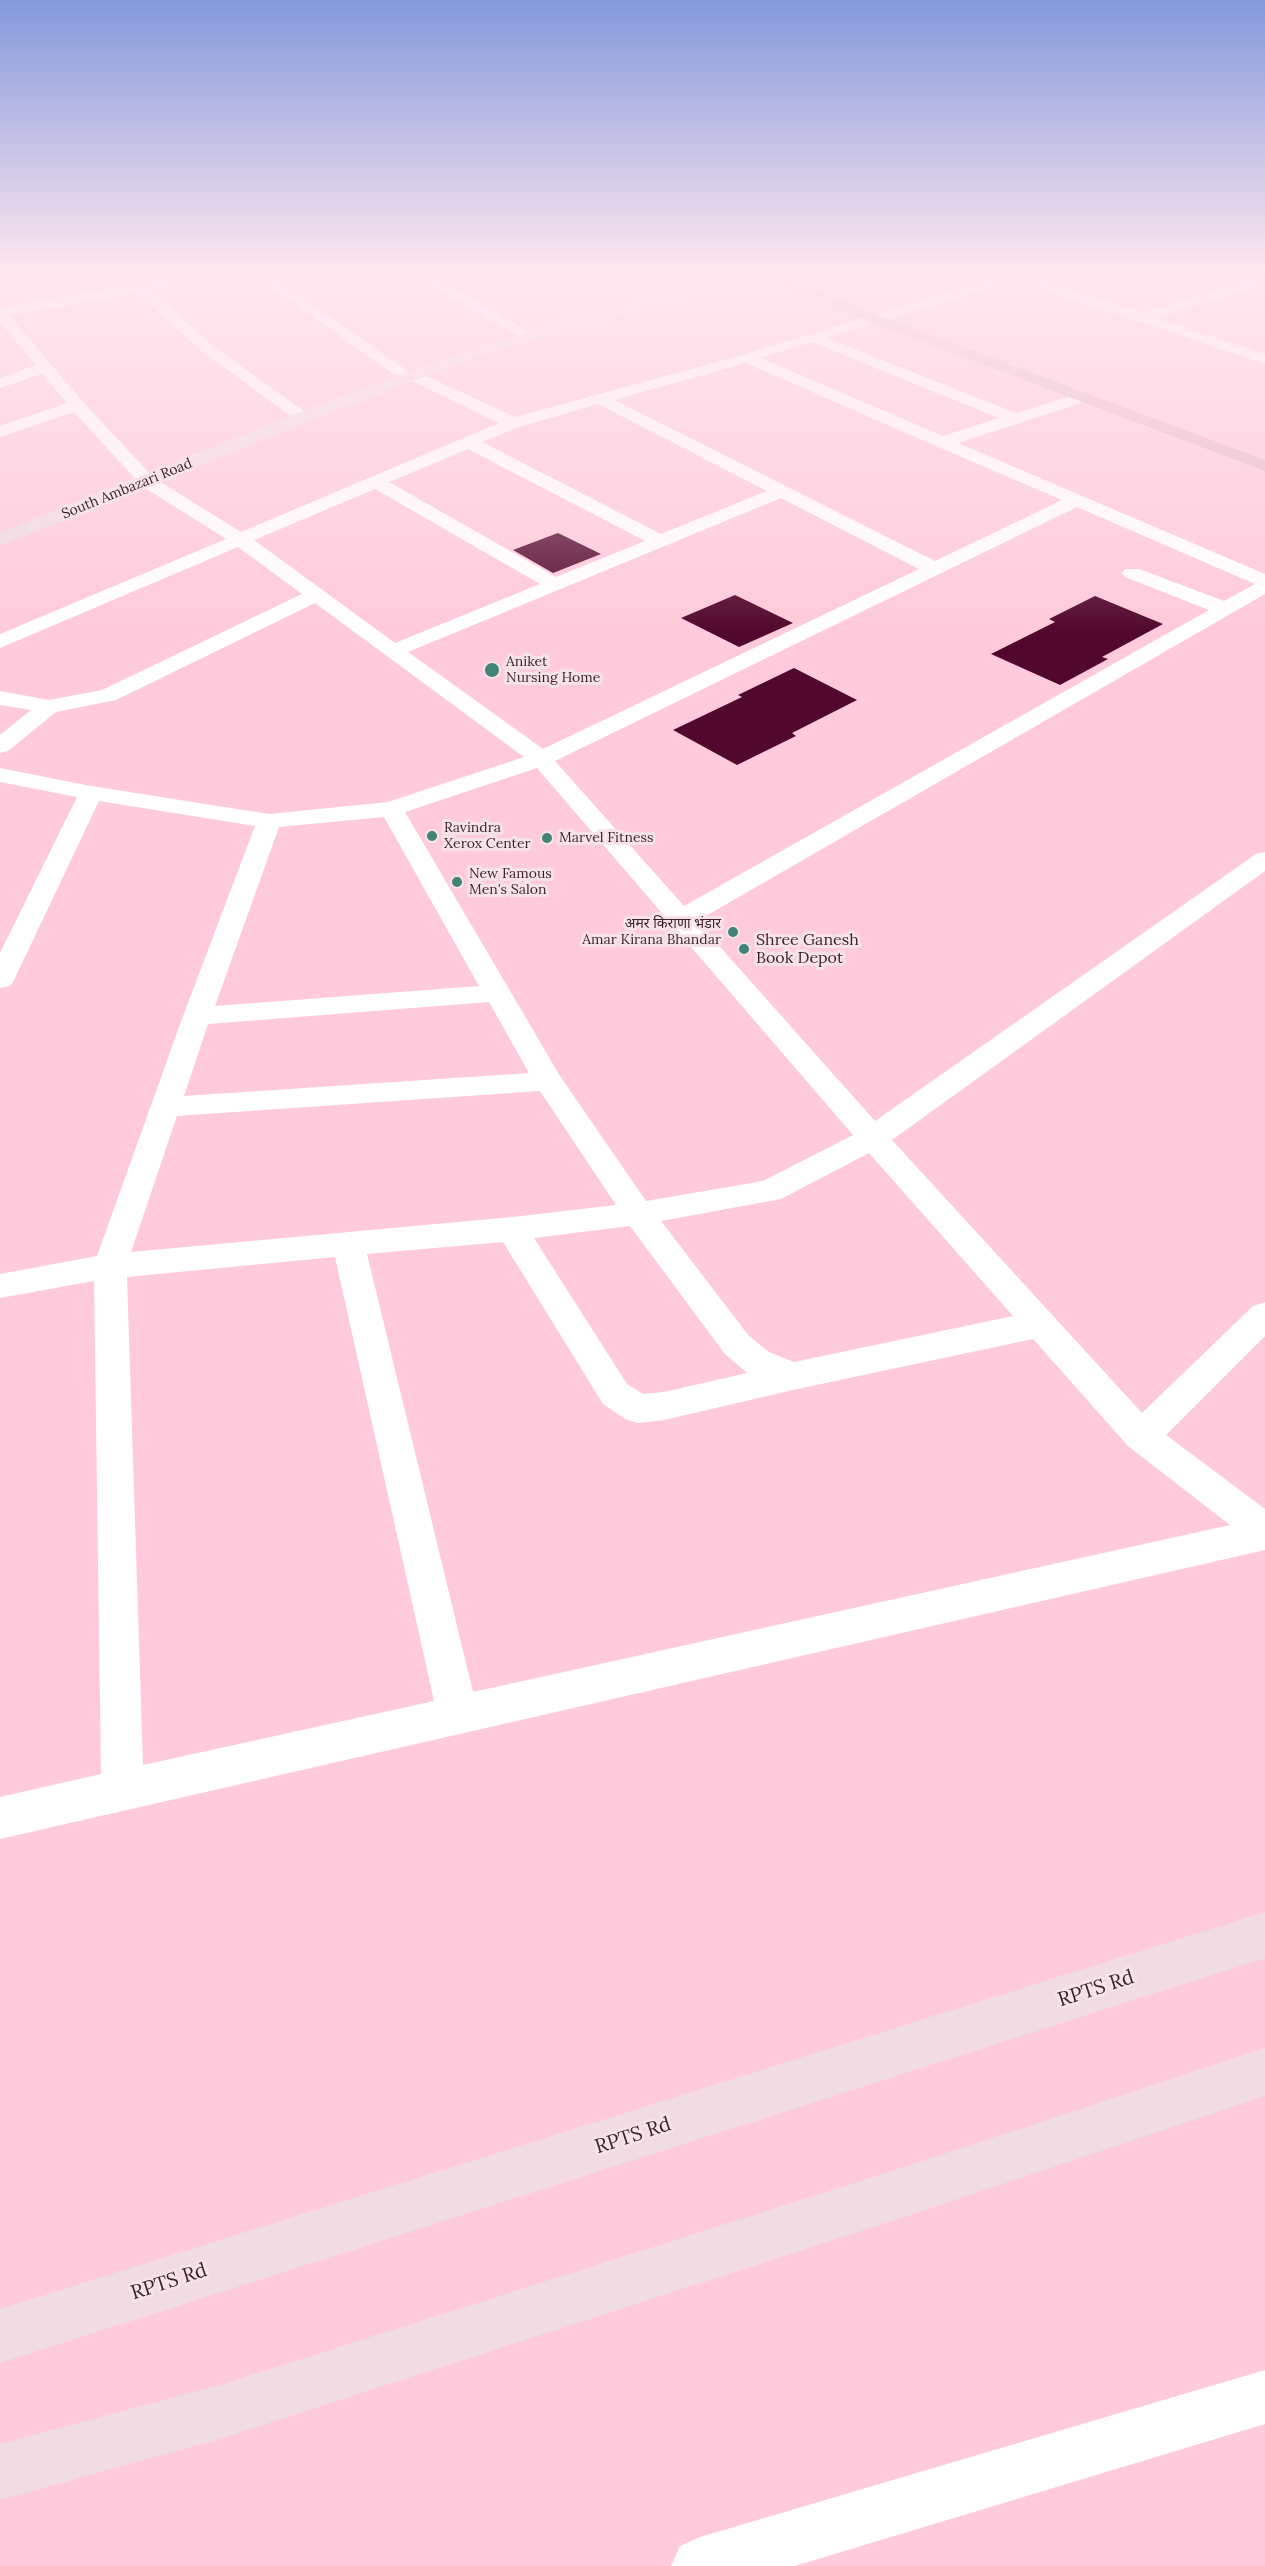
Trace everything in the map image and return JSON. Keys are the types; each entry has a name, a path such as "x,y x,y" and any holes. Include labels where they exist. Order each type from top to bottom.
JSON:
{"main road":[{"name":"South Ambazari Road","path":"0,540 295,412 355,392"},
{"name":"South Ambazari Road","path":"0,531 145,478 365,392"},
{"path":"1066,392 1265,466"},
{"path":"1087,392 1265,456"},
{"name":"RPTS Rd","path":"0,2336 1265,1935"},
{"path":"0,2472 223,2411 895,2195 1265,2072"}],"street":[{"path":"66,392 145,478 241,540 541,759 873,1138 1141,1436 1265,1533"},
{"path":"267,392 295,412"},
{"path":"446,392 513,423"},
{"path":"0,642 513,423 626,392"},
{"path":"825,392 1265,581"},
{"path":"948,392 1015,419"},
{"path":"942,442 1081,398"},
{"path":"600,399 935,569"},
{"path":"0,432 77,405"},
{"path":"468,442 660,541"},
{"path":"376,482 555,584"},
{"path":"393,651 782,491"},
{"path":"0,775 91,793 269,821 391,809 541,759 1077,500"},
{"path":"1131,573 1226,609"},
{"path":"681,919 1265,586"},
{"path":"0,698 49,707 108,695 316,595"},
{"path":"1180,610 1200,599"},
{"path":"0,746 49,707"},
{"path":"0,980 91,793"},
{"path":"391,809 548,1081 638,1214 736,1345 757,1362 793,1376"},
{"path":"123,1791 110,1266 197,1016 269,821"},
{"path":"0,1286 110,1266 512,1229 638,1214 770,1191 873,1138 1265,860"},
{"path":"197,1016 498,993"},
{"path":"166,1107 548,1081"},
{"path":"512,1229 615,1394 638,1408 664,1406 793,1376 1040,1324"},
{"path":"348,1244 458,1716"},
{"path":"1141,1436 1265,1315"},
{"path":"0,1818 1265,1533"},
{"path":"700,2566 1265,2397"}],"building":[{"path":"558,533 601,554 553,573 513,550"},
{"path":"735,595 793,623 739,647 681,618"},
{"path":"1095,596 1163,624 1102,657 1108,659 1060,685 991,654 1055,622 1049,619"},
{"path":"794,668 857,700 792,733 796,736 737,765 673,730 742,697 738,695"}],"place":[{"name":"Aniket Nursing Home","path":"492,670"},
{"name":"Ravindra Xerox Center","path":"432,836"},
{"name":"Marvel Fitness","path":"547,838"},
{"name":"New Famous Men's Salon","path":"457,882"},
{"name":"अमर किराणा भंडार Amar Kirana Bhandar","path":"733,932"},
{"name":"Shree Ganesh Book Depot","path":"744,949"}]}
